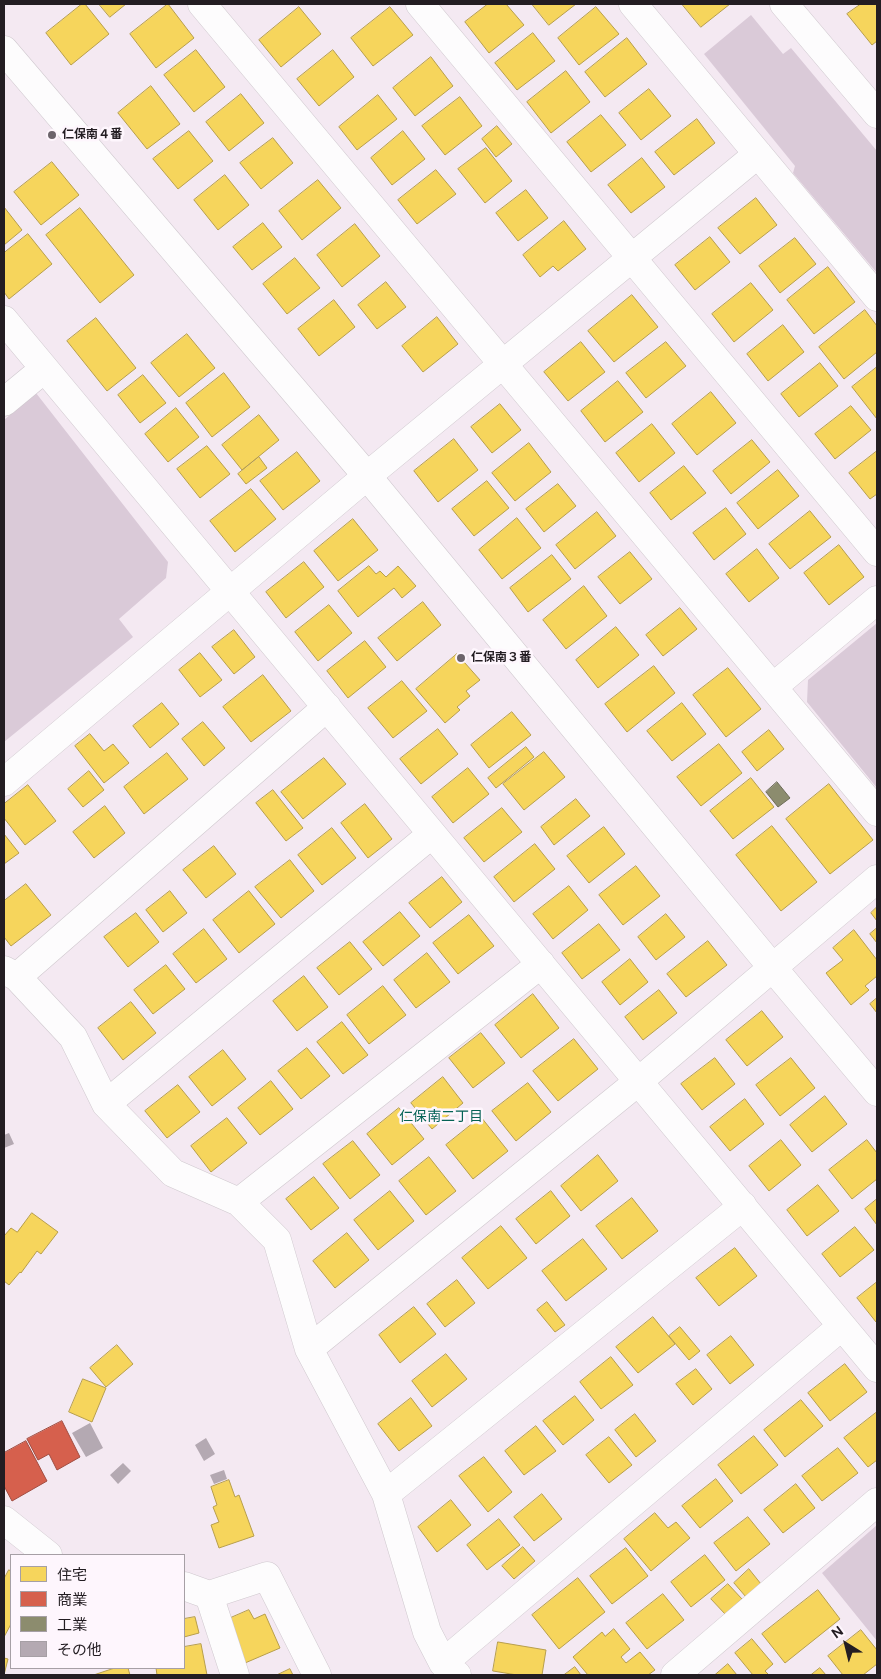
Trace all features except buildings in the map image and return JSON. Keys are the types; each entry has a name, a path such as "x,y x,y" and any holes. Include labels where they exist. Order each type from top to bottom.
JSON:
{"street":[{"path":"202,4 877,812"},
{"path":"420,4 877,552"},
{"path":"633,4 877,298"},
{"path":"784,4 877,114"},
{"path":"4,50 367,476 877,1092"},
{"path":"4,782 367,476 758,154"},
{"path":"4,320 877,1368"},
{"path":"4,402 44,368"},
{"path":"773,687 877,600"},
{"path":"327,707 10,973 73,1037 106,1104 173,1174 239,1202 277,1240 309,1349 386,1494 426,1632 450,1669 842,1326"},
{"path":"106,1104 432,834"},
{"path":"309,1349 639,1082 877,879"},
{"path":"239,1202 541,964"},
{"path":"386,1494 743,1206"},
{"path":"675,1675 877,1502"},
{"path":"4,1520 47,1554"},
{"path":"235,1675 196,1591 267,1576 317,1675"}],"shaded area":[{"path":"751,15 783,54 791,48 877,151 877,273 793,173 795,166 704,54"},
{"path":"36,393 168,562 166,578 119,619 133,637 4,742 4,420"},
{"path":"877,623 877,788 807,702 808,680"},
{"path":"877,1525 877,1641 822,1573"}],"place":[{"name":"仁保南４番","path":"52,135"},
{"name":"仁保南３番","path":"461,658"}],"district":[{"name":"仁保南二丁目","path":"441,1117"}]}
